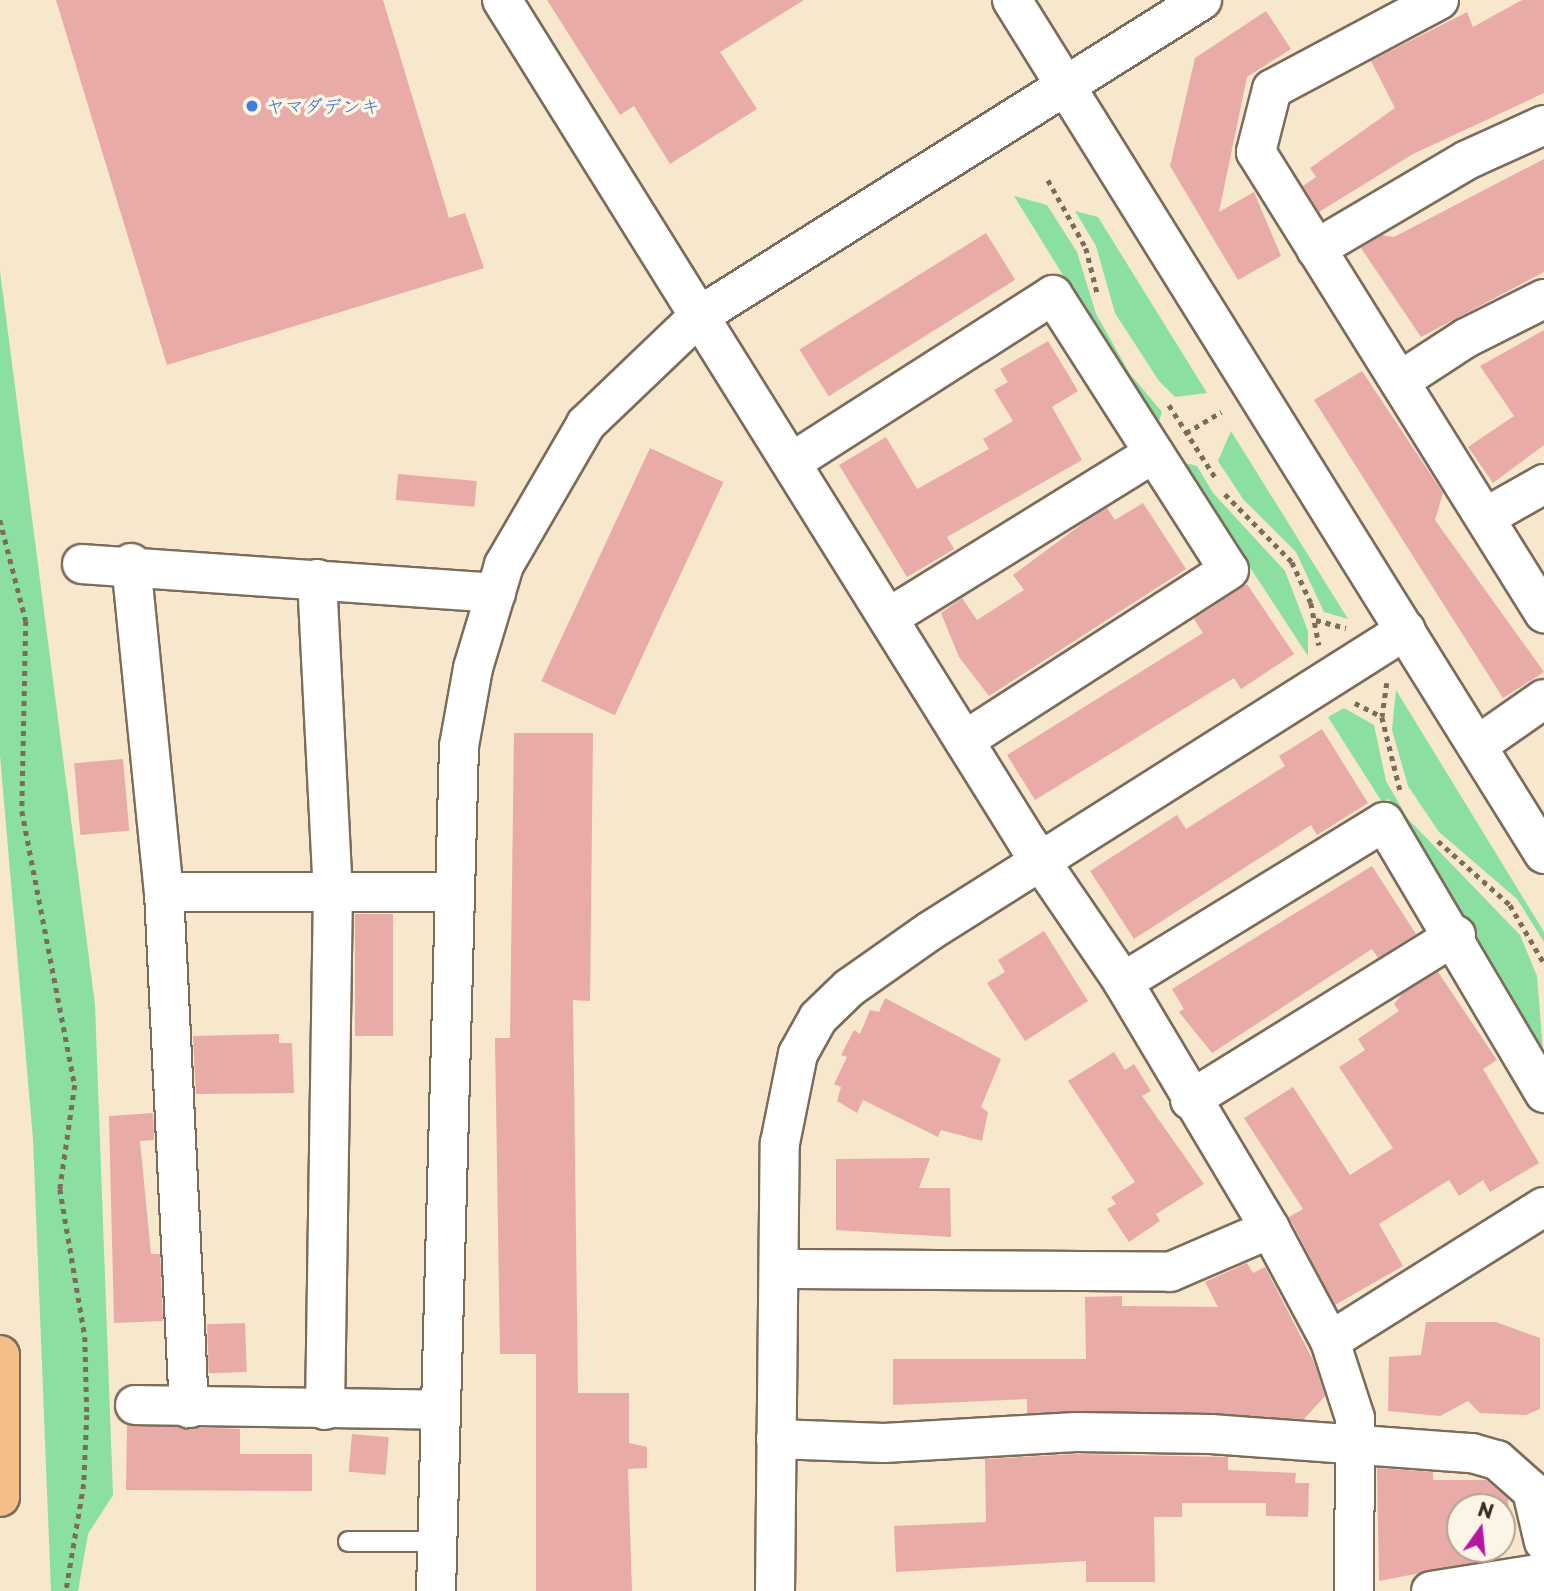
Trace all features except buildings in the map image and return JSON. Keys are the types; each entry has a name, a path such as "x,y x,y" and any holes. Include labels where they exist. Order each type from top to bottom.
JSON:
{"highway":[{"path":"0,1355 0,1497"}],"street":[{"path":"502,0 964,741 1041,862 1123,982 1190,1100 1270,1229 1330,1341 1354,1419 1354,1591"},
{"path":"1012,0 1068,84 1478,744 1544,855"},
{"path":"436,1591 459,746 496,593 510,554 586,425 699,316 1202,0"},
{"path":"1439,0 1392,10 1272,89 1255,152 1544,613"},
{"path":"1316,250 1468,160 1544,125"},
{"path":"792,462 1053,295 1228,570 964,741"},
{"path":"1400,381 1466,338 1544,299"},
{"path":"888,618 1154,453"},
{"path":"1486,517 1544,484"},
{"path":"82,564 131,563 496,593"},
{"path":"131,563 164,892 189,1408"},
{"path":"317,579 333,890 325,1410"},
{"path":"775,1591 779,1269 785,1098 798,1054 818,1018 888,959 1041,862 1337,689 1406,630"},
{"path":"1478,744 1544,699"},
{"path":"1123,982 1384,822 1456,935 1544,1093"},
{"path":"164,892 455,892"},
{"path":"1190,1100 1456,935"},
{"path":"1330,1341 1544,1207"},
{"path":"779,1269 1170,1272 1270,1229"},
{"path":"135,1405 189,1408 440,1410"},
{"path":"776,1439 884,1443 1076,1432 1356,1446 1497,1460 1532,1491 1544,1542"},
{"path":"1431,1591 1544,1573"}],"lane":[{"path":"348,1541 437,1541"}],"path":[{"path":"1048,180 1086,248 1101,304"},
{"path":"1160,395 1188,432 1226,495 1292,562 1316,620 1337,689 1382,717"},
{"path":"1154,453 1222,412"},
{"path":"0,520 26,621 22,811 75,1085 60,1189 85,1337 87,1415 66,1591"},
{"path":"1316,620 1359,632"},
{"path":"1388,679 1382,717 1405,799"},
{"path":"1430,834 1498,891 1544,963"}],"green space":[{"path":"1014,196 1047,205 1077,252 1096,314 1130,374 1162,412 1157,427"},
{"path":"1075,211 1098,217 1207,393 1175,397 1159,381 1115,313 1096,246"},
{"path":"0,271 95,1005 113,1495 88,1534 78,1591 51,1591 33,1139 0,755"},
{"path":"1231,431 1348,619 1324,612 1296,552 1243,499 1218,461"},
{"path":"1181,462 1197,466 1213,493 1285,571 1308,631 1308,656"},
{"path":"1396,690 1544,932 1544,942 1517,899 1439,832 1408,786 1392,730"},
{"path":"1344,708 1374,725 1386,781 1408,819 1520,935 1537,976 1544,1065 1389,799 1382,802 1328,717"}],"place":[{"name":"ヤマダデンキ","path":"252,106"}]}
